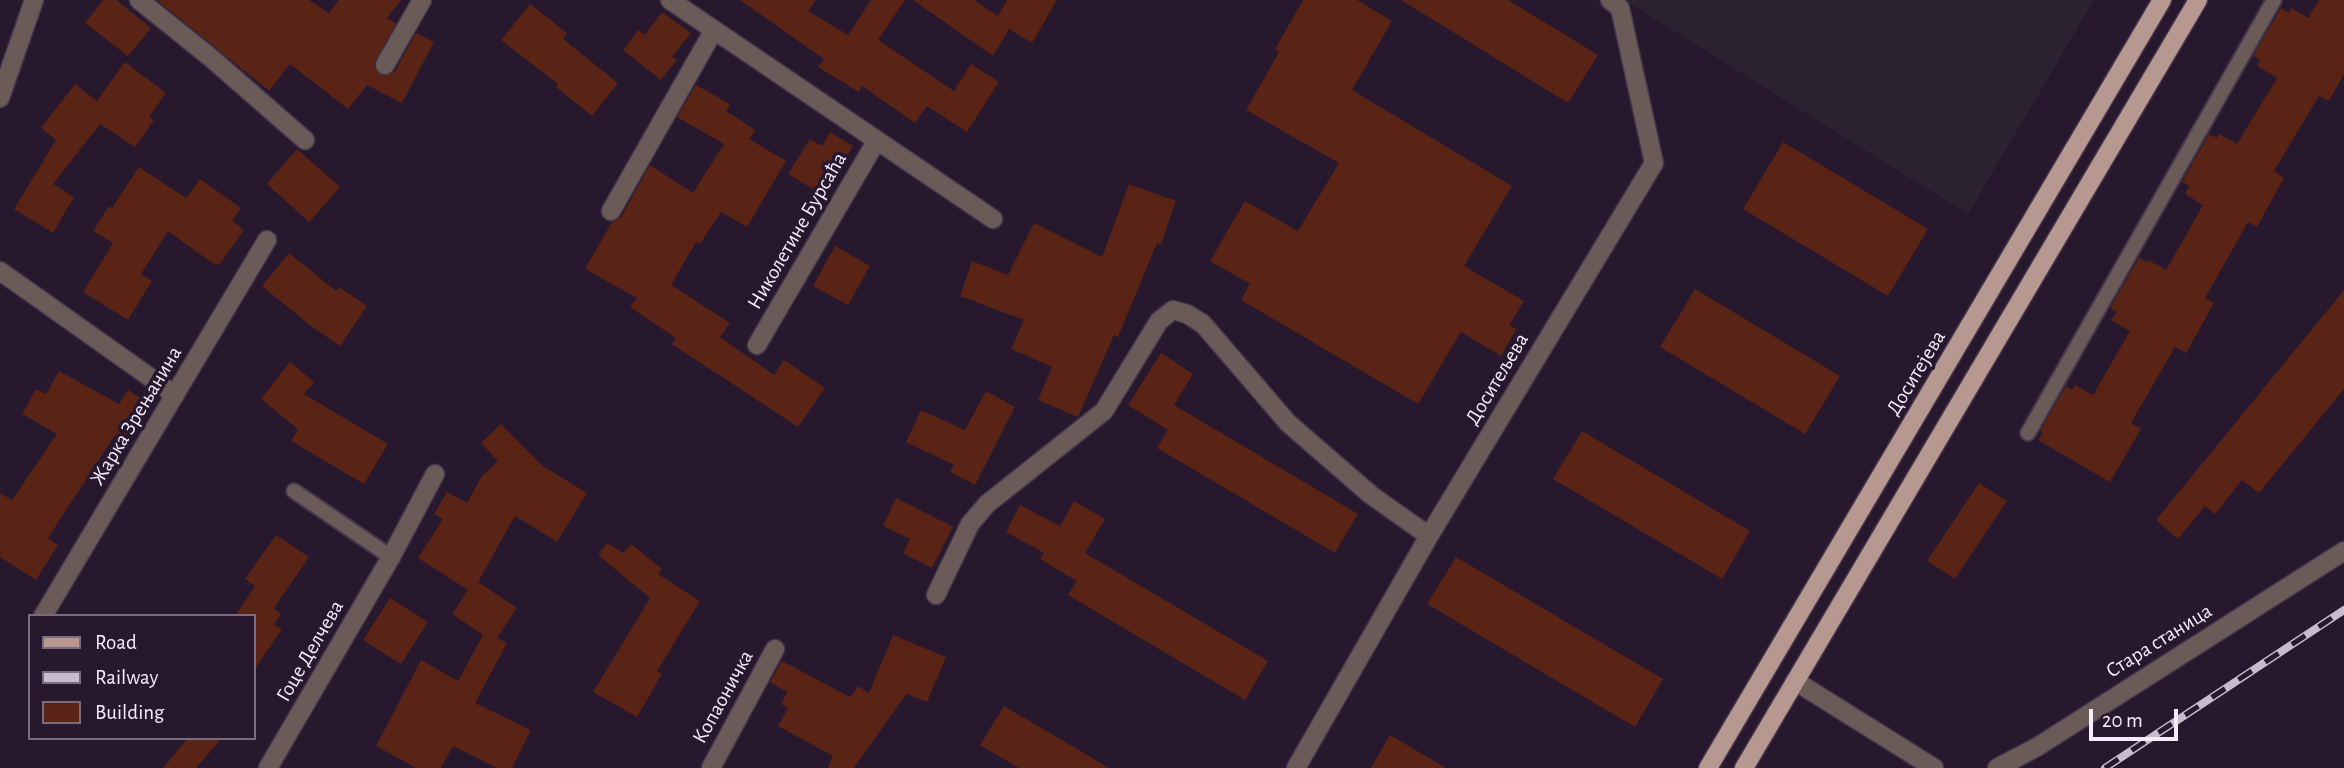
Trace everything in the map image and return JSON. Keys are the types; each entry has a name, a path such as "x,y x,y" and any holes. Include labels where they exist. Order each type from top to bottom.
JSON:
{"main road":[{"name":"Доситејева","path":"1708,768 2162,0"},
{"path":"1744,768 2198,0"}],"street":[{"path":"0,98 34,0"},
{"path":"139,0 210,57 305,140"},
{"path":"385,65 422,0"},
{"name":"Николетине Бурсаћа","path":"670,0 993,219"},
{"name":"Доситељева","path":"1296,768 1429,536 1654,163 1620,8 1610,0"},
{"path":"611,211 714,30"},
{"name":"Николетине Бурсаћа","path":"757,345 877,140"},
{"name":"Жарка Зрењанина","path":"44,614 267,240"},
{"path":"0,271 174,395"},
{"path":"936,596 970,524 987,504 1104,411 1159,321 1173,310 1187,314 1203,324 1288,423 1371,495 1429,536"},
{"name":"Гоце Делчева","path":"268,768 391,556 435,474"},
{"name":"Стара станица","path":"1997,768 2037,747 2344,551"},
{"name":"Копаоничка","path":"711,768 775,649"},
{"path":"1795,681 1934,768"}],"lane":[{"path":"2028,433 2274,0"},
{"path":"294,491 391,556"}],"shaded area":[{"path":"1624,0 2094,0 1968,214"}],"building":[{"path":"103,0 116,0 151,28 128,56 85,23"},
{"path":"157,0 309,0 329,13 339,0 401,0 387,18 396,23 374,64 376,71 384,76 395,71 416,33 434,42 402,103 367,85 348,109 290,64 269,91"},
{"path":"740,0 816,0 808,11 848,35 871,0 905,0 878,40 954,91 971,64 999,82 967,132 927,106 915,123 862,86 859,92 818,67 824,59"},
{"path":"913,0 974,0 998,16 1007,0 1057,0 1032,43 1009,29 993,56"},
{"path":"1303,0 1357,0 1392,21 1352,90 1512,186 1464,266 1524,301 1509,325 1516,329 1501,356 1461,332 1418,404 1241,300 1250,284 1210,261 1245,201 1298,231 1339,163 1246,110 1279,52 1275,49"},
{"path":"1401,0 1508,0 1598,55 1568,103"},
{"path":"2319,0 2344,0 2344,74 2329,101 2319,96 2274,171 2284,178 2257,227 2248,222 2205,298 2214,303 2186,353 2175,347 2131,423 2141,429 2110,482 2038,440 2043,432 2040,431 2066,386 2072,390 2075,385 2093,395 2130,331 2111,320 2117,312 2110,308 2139,258 2166,270 2203,205 2185,194 2189,186 2182,182 2209,134 2217,138 2219,134 2237,144 2277,78 2257,66 2260,60 2253,56 2281,8 2289,13 2291,8 2308,18"},
{"path":"530,4 567,33 563,39 618,83 592,116 556,87 558,84 501,40"},
{"path":"662,12 691,33 672,57 677,60 661,80 623,50 638,30 645,35"},
{"path":"125,62 166,93 149,117 154,120 135,147 100,124 53,184 74,197 53,233 14,209 56,140 41,128 75,84 97,101"},
{"path":"696,85 730,104 726,111 755,130 749,139 786,161 747,227 721,212 700,244 696,242 671,285 730,323 720,337 774,375 784,360 825,388 798,427 672,344 676,338 630,307 637,298 585,269 612,222 621,217 650,165 693,193 724,144 677,117"},
{"path":"830,132 853,146 823,195 788,174 810,139 822,146"},
{"path":"1783,142 1928,229 1888,296 1743,209"},
{"path":"297,149 340,187 309,222 267,184"},
{"path":"139,167 186,198 200,179 241,208 232,221 244,230 219,265 215,265 168,231 141,274 152,281 128,320 83,292 113,243 93,231"},
{"path":"1129,184 1176,201 1161,244 1157,243 1118,337 1114,335 1078,417 1038,400 1052,367 1011,349 1024,320 960,296 972,261 1008,275 1034,223 1102,257"},
{"path":"835,246 870,266 848,305 813,286"},
{"path":"289,253 336,291 339,287 367,306 340,346 262,286"},
{"path":"1695,289 1840,376 1805,434 1660,347"},
{"path":"2344,290 2344,389 2259,493 2242,480 2215,514 2205,506 2178,539 2156,520"},
{"path":"1161,353 1193,374 1174,405 1358,514 1335,553 1157,448 1168,430 1128,405"},
{"path":"290,362 314,382 304,394 388,444 364,484 291,441 298,429 261,399"},
{"path":"59,371 119,404 128,390 150,404 125,442 115,435 48,538 58,545 36,580 0,557 0,493 12,500 57,434 22,414 36,389 46,394"},
{"path":"986,391 1015,407 975,485 950,472 954,465 906,442 921,410 965,430"},
{"path":"501,424 543,466 587,493 557,542 515,516 478,582 517,608 497,638 507,643 475,703 531,730 512,768 497,768 453,746 441,768 416,768 376,746 421,660 458,681 483,635 452,614 468,590 418,558 443,519 434,514 447,492 467,503 482,476 498,461 481,443"},
{"path":"1582,431 1750,531 1722,579 1553,479"},
{"path":"1979,483 2007,501 1955,579 1927,561"},
{"path":"896,498 953,527 932,568 903,553 910,539 883,526"},
{"path":"1074,501 1105,519 1085,553 1268,661 1245,700 1068,595 1077,581 1040,559 1044,553 1006,532 1020,505 1060,526"},
{"path":"276,535 309,557 274,608 281,614 274,624 282,629 256,667 256,614 236,614 255,586 245,579"},
{"path":"607,543 623,553 631,544 662,569 658,574 700,601 657,671 662,674 637,717 593,692 650,598 598,555"},
{"path":"1456,557 1663,679 1635,727 1427,604"},
{"path":"390,598 428,622 401,664 363,640"},
{"path":"893,635 946,657 927,702 906,694 854,768 828,768 833,756 778,726 788,708 781,704 787,692 770,682 782,661 850,697 858,686 869,693"},
{"path":"1004,706 1109,768 1019,768 980,745"},
{"path":"1390,735 1446,768 1371,768"},
{"path":"186,740 220,740 196,768 163,768"}],"railway":[{"path":"2105,768 2344,610"}]}
